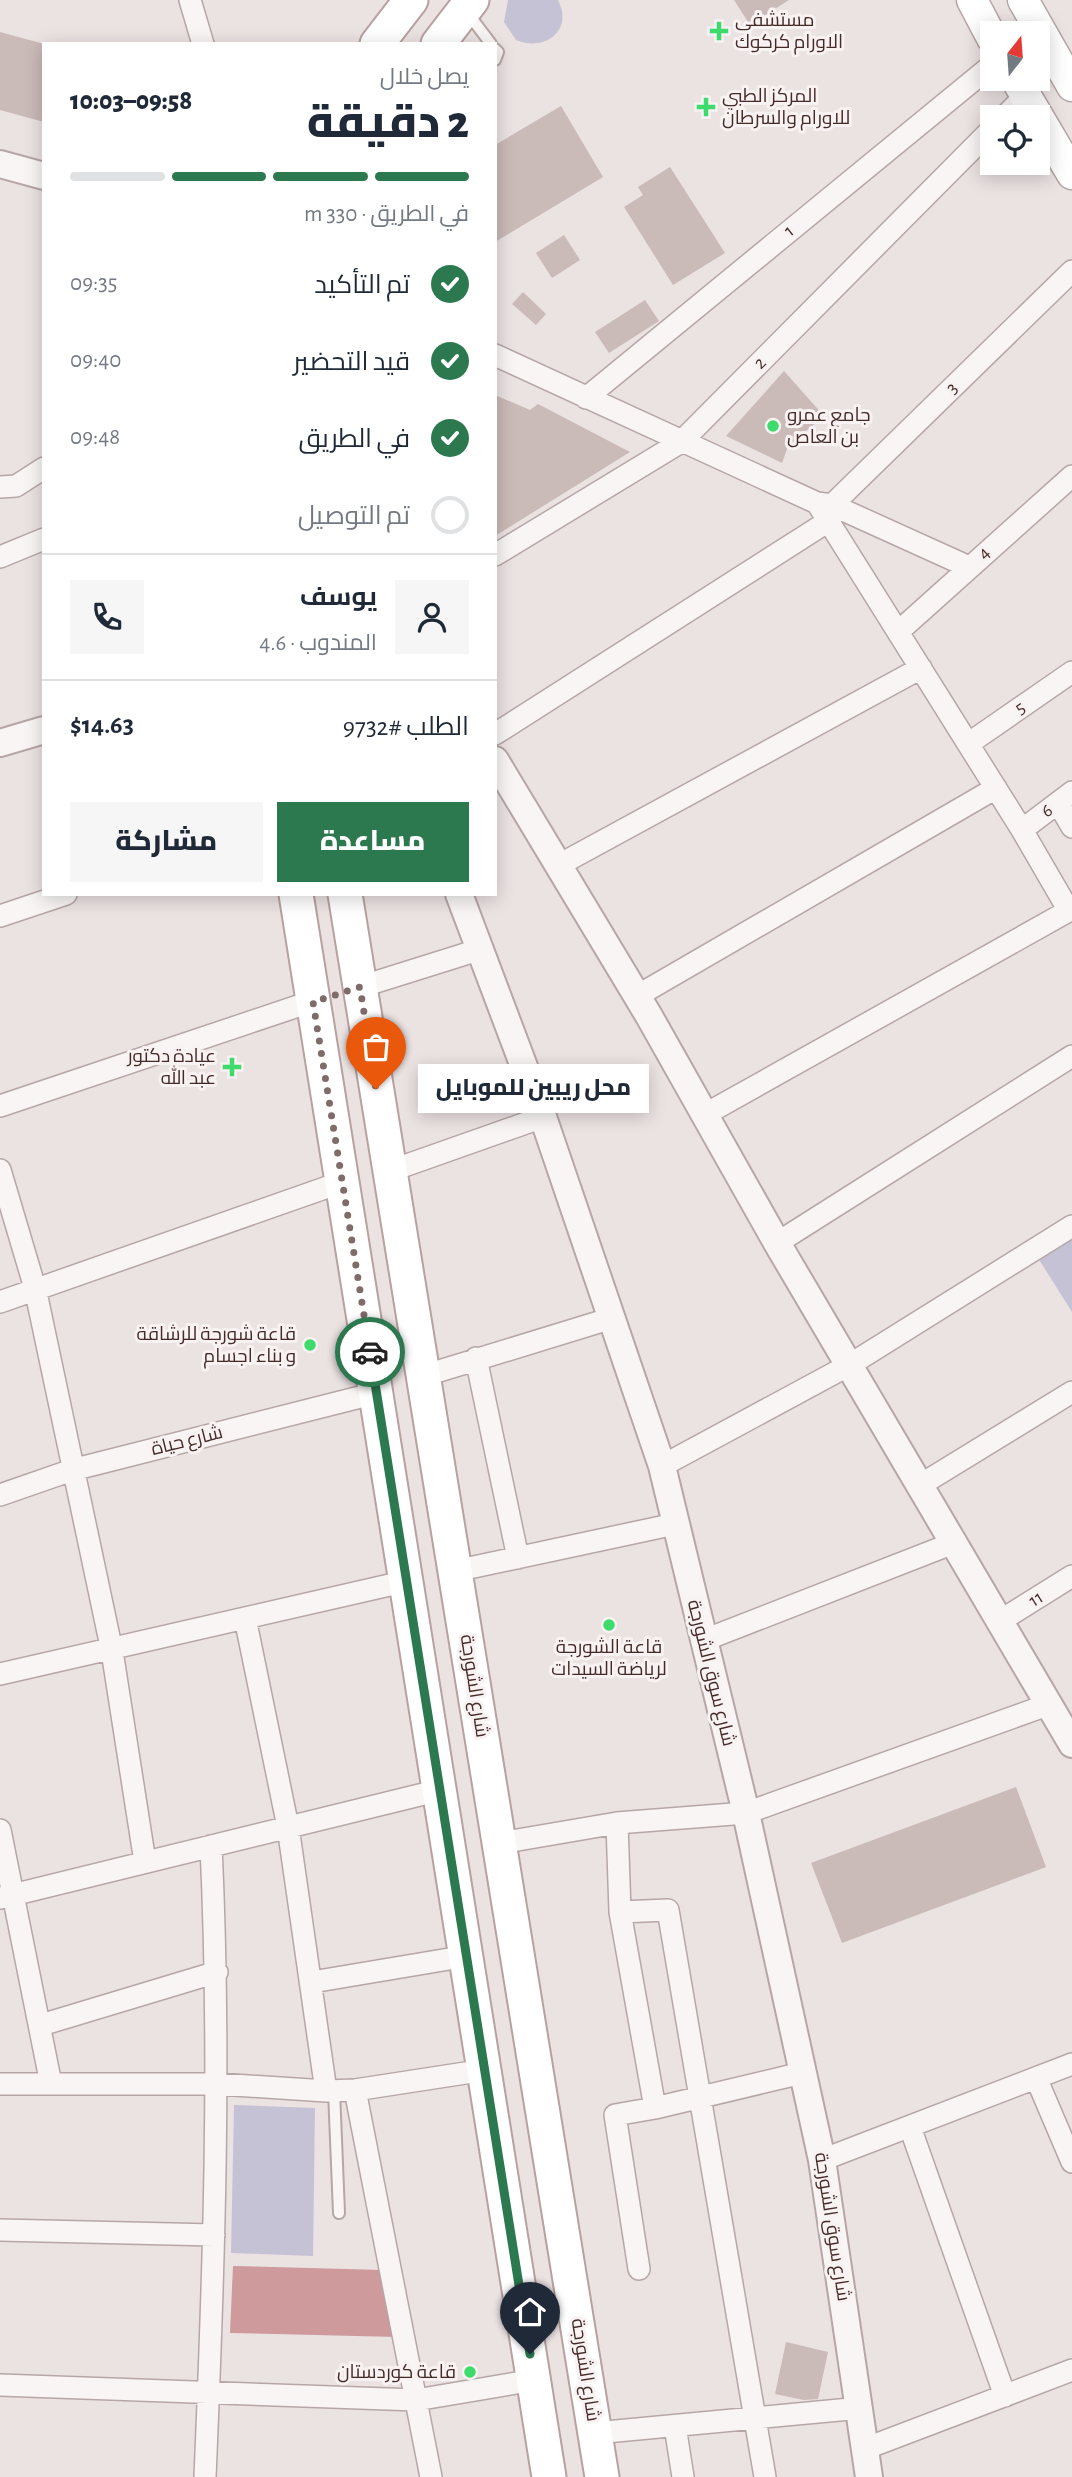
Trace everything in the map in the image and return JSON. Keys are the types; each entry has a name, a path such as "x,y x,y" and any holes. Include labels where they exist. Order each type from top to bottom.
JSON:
{"main road":[{"path":"379,42 411,0"},
{"path":"972,0 983,21"},
{"path":"1023,0 1072,86"},
{"path":"440,42 468,5"},
{"path":"1023,91 1072,174"},
{"path":"296,896 549,2477"},
{"name":"شارع الشورجة","path":"345,896 602,2477"},
{"path":"313,1002 360,987"}],"street":[{"path":"190,0 202,42"},
{"name":"1","path":"586,398 980,75"},
{"name":"2","path":"497,554 681,442 980,141"},
{"path":"0,164 42,175"},
{"name":"3","path":"497,733 825,510 1072,271"},
{"path":"497,356 825,510 970,567"},
{"path":"0,487 16,486 42,469"},
{"name":"4","path":"898,632 1072,476"},
{"path":"704,1115 1070,910 825,510"},
{"path":"0,558 42,540"},
{"path":"557,866 921,668"},
{"name":"5","path":"968,744 1072,672"},
{"path":"0,743 42,731"},
{"path":"497,764 637,996 778,1243 922,1484 1072,1744"},
{"path":"637,996 996,788"},
{"path":"1065,798 1072,827"},
{"name":"6","path":"1022,830 1065,798"},
{"path":"0,916 60,896"},
{"name":"شارع سوق الشورجة","path":"460,896 543,1117 662,1466 702,1641 746,1813 822,2160 867,2448 869,2477"},
{"path":"360,987 478,950"},
{"path":"0,1106 313,1002"},
{"path":"778,1243 1072,1056"},
{"path":"390,1171 543,1117"},
{"path":"0,1170 36,1287 111,1651 145,1862"},
{"path":"0,1302 36,1287 342,1182"},
{"path":"662,1466 851,1364 1072,1226"},
{"path":"423,1376 612,1318"},
{"path":"476,1358 518,1558"},
{"path":"922,1484 1072,1392"},
{"name":"شارع حياة","path":"0,1495 72,1470 376,1393"},
{"path":"456,1571 675,1524"},
{"path":"702,1641 956,1542"},
{"name":"11","path":"1000,1621 1072,1576"},
{"path":"0,1674 111,1651 407,1581"},
{"path":"245,1618 288,1827 312,1982 416,2400 431,2477"},
{"path":"500,1843 617,1823 746,1813 1050,1704"},
{"path":"6,1896 440,1790"},
{"path":"617,1823 620,1912 655,2108"},
{"path":"0,1830 6,1896 41,2025 51,2084"},
{"path":"205,2477 218,2084 217,1972 211,1846"},
{"path":"620,1912 668,1910 765,2477"},
{"path":"312,1982 467,1956"},
{"path":"41,2025 217,1972"},
{"path":"822,2160 1037,2080 1072,2064"},
{"path":"0,2084 218,2084 338,2091 485,2070"},
{"path":"639,2269 615,2115 802,2073"},
{"path":"1037,2080 1072,2162"},
{"path":"909,2127 1005,2396"},
{"path":"0,2230 214,2235"},
{"path":"867,2448 1071,2373"},
{"path":"0,2385 416,2400 534,2380"},
{"path":"595,2433 861,2408"},
{"path":"675,2426 683,2477"}],"lane":[{"path":"468,5 490,42"},
{"path":"338,2091 339,2213"}],"shaded area":[{"path":"508,0 558,0 562,11 559,29 546,41 526,43 516,40 504,22"},
{"path":"1072,1238 1072,1312 1038,1258"},
{"path":"234,2105 315,2108 313,2256 231,2253"},
{"path":"233,2266 383,2270 397,2337 230,2333"}],"building":[{"path":"734,0 789,0 750,25"},
{"path":"0,32 42,43 42,121 0,110"},
{"path":"561,106 603,177 497,241 497,144"},
{"path":"670,167 725,253 673,285 624,207 643,195 638,187"},
{"path":"564,235 580,260 552,278 536,253"},
{"path":"523,292 546,314 536,325 512,304"},
{"path":"645,300 659,321 609,353 595,332"},
{"name":"جامع عمرو بن العاص","path":"784,371 824,416 788,446 782,463 726,436"},
{"path":"497,396 530,410 538,404 630,452 497,535"},
{"path":"1016,1787 1046,1867 842,1943 811,1863"},
{"path":"786,2342 828,2352 818,2399 804,2400 775,2394"}],"way so far":[{"path":"370,1352 313,1002 360,987 376,1089"}],"place":[{"name":"مستشفى الاورام كركوك","path":"719,31"},
{"name":"المركز الطبي للاورام والسرطان","path":"706,107"},
{"name":"جامع عمرو بن العاص","path":"773,426"},
{"name":"عيادة دكتور عبد الله","path":"232,1067"},
{"name":"محل ريبين للموبايل","path":"376,1089"},
{"name":"قاعة شورجة للرشاقة و بناء اجسام","path":"310,1345"},
{"name":"قاعة الشورجة لرياضة السيدات","path":"609,1625"},
{"name":"قاعة كوردستان","path":"470,2372"}],"route":[{"path":"370,1352 530,2354"}]}
